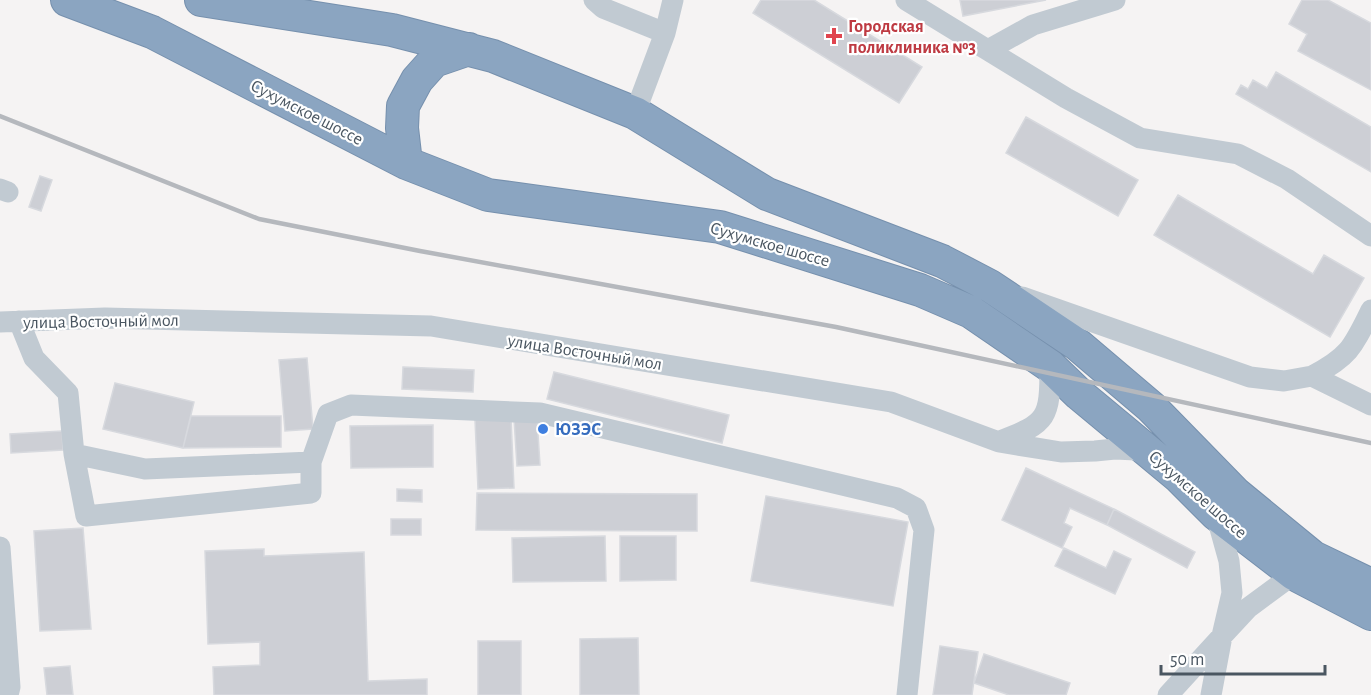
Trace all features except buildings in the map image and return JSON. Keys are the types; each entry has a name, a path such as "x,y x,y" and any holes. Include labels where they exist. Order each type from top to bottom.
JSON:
{"highway":[{"name":"Сухумское шоссе","path":"67,0 152,32 406,164 488,195 720,226 920,290 971,312 1050,366 1079,394 1158,459 1216,514 1294,574 1371,615"},
{"name":"Сухумское шоссе","path":"201,0 246,3 392,30 493,56 635,113 767,194 942,261 990,286 1086,352 1151,407 1235,493 1312,556 1371,585"},
{"path":"406,164 402,128 403,106 417,80 434,61 469,49"}],"street":[{"path":"594,0 603,8 665,33"},
{"path":"635,113 665,33 673,0"},
{"path":"906,0 1066,98 1140,138 1238,154 1287,179 1371,236"},
{"path":"988,50 1033,25 1115,0"},
{"path":"990,286 1250,377 1284,381 1312,376 1335,364 1362,345 1371,310"},
{"name":"улица Восточный мол","path":"10,322 105,318 431,326 891,402 999,442 1061,452 1136,450 1158,459"},
{"path":"10,322 34,358 68,393 74,454 86,516 311,493 311,462 328,414 351,405 540,412 897,498 916,508 924,530 907,695"},
{"path":"999,442 1031,429 1047,412 1050,366"},
{"path":"1312,376 1371,405"},
{"path":"74,454 144,469 311,462"},
{"path":"1211,695 1232,593 1229,561 1216,514"},
{"path":"0,547 10,687 8,695"},
{"path":"1168,695 1248,608 1294,574"}],"railway":[{"path":"0,116 259,219 420,251 836,327 1371,443"}],"place":[{"name":"Городская поликлиника №3","path":"834,36"},
{"name":"ЮЗЭС","path":"543,429"}]}
